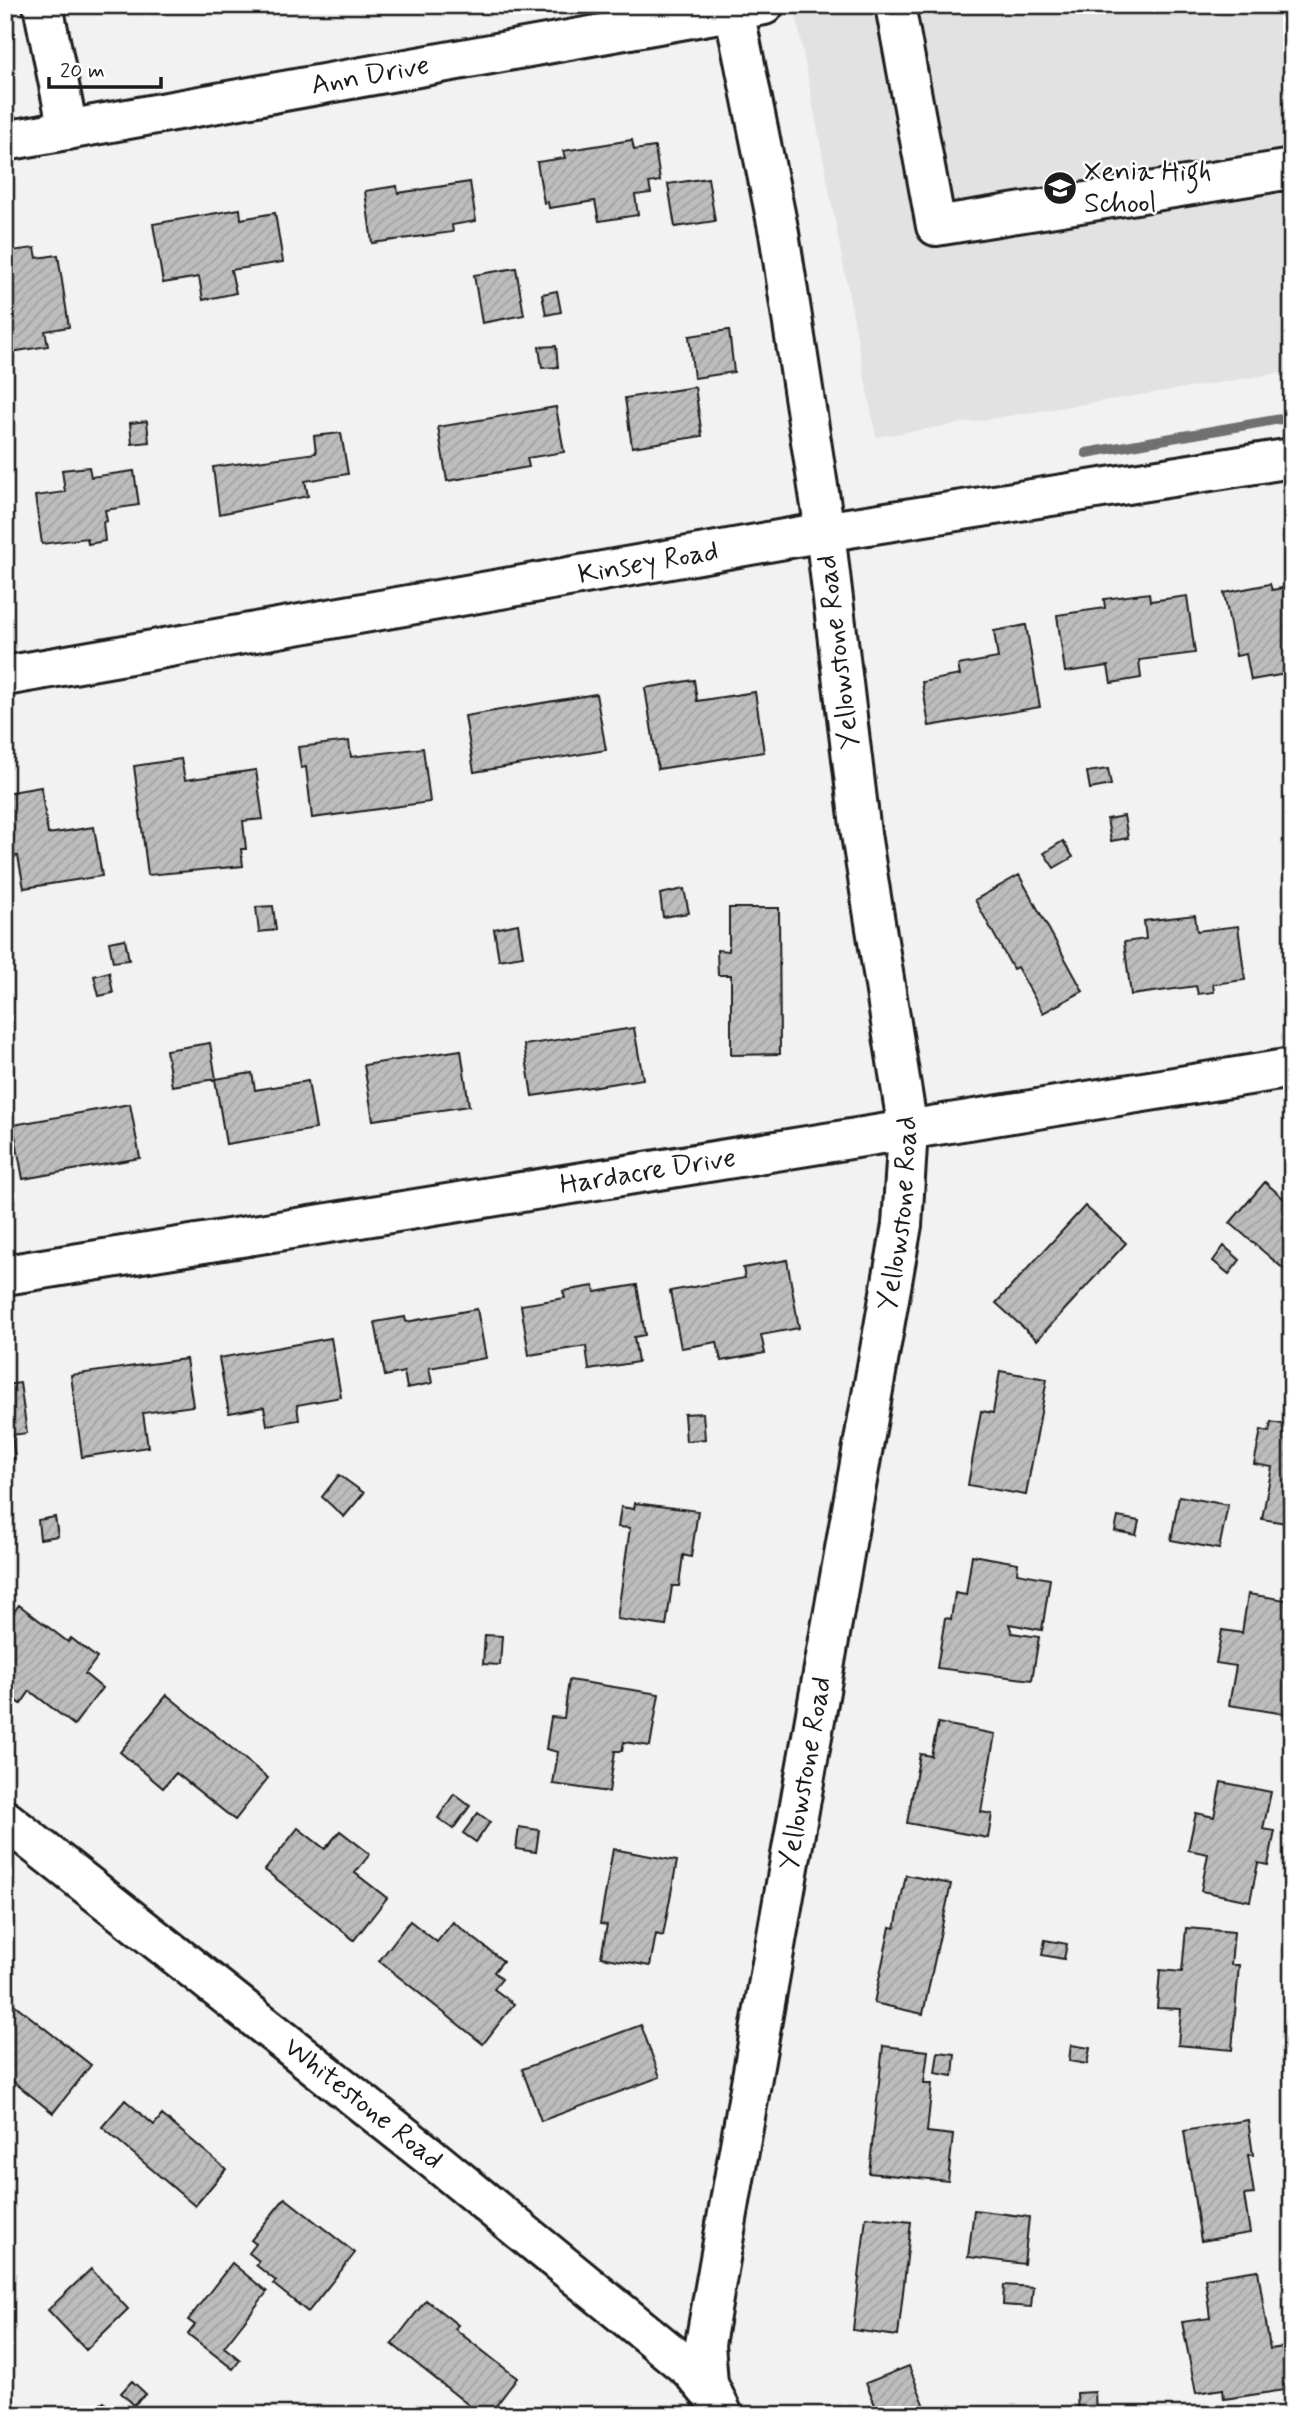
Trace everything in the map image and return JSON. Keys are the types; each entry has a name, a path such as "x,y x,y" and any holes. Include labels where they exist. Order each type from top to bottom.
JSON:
{"street":[{"path":"43,5 68,130"},
{"path":"895,5 936,226 1292,169"},
{"name":"Ann Drive","path":"5,141 744,7"},
{"name":"Yellowstone Road","path":"718,2405 704,2372 705,2344 900,1236 908,1130 861,834 825,532 744,7"},
{"name":"Kinsey Road","path":"5,676 825,532 1292,458"},
{"name":"Hardacre Drive","path":"5,1275 1292,1068"},
{"name":"Whitestone Road","path":"5,1820 526,2235 690,2370 718,2405"}],"shaded area":[{"name":"Xenia High School","path":"794,5 1292,5 1292,371 876,437"}],"building":[{"path":"632,140 634,150 655,147 660,181 649,183 651,193 635,195 638,215 599,221 595,201 549,208 548,202 544,203 537,162 565,158 563,151"},
{"path":"708,178 715,221 675,227 668,184"},
{"path":"470,182 476,221 452,225 453,232 372,243 365,191 397,186 398,193"},
{"path":"240,209 241,219 275,213 283,262 231,270 236,293 203,300 199,277 163,283 153,224"},
{"path":"35,248 37,258 58,255 69,327 45,331 48,346 5,353 5,261 12,260 10,251"},
{"path":"516,268 524,315 482,323 474,275"},
{"path":"557,291 561,312 546,315 542,294"},
{"path":"729,330 734,372 694,378 689,336"},
{"path":"556,346 558,367 542,368 539,347"},
{"path":"695,387 702,436 632,447 625,398"},
{"path":"556,407 564,452 527,458 529,467 447,481 438,427"},
{"path":"147,421 149,442 132,444 130,423"},
{"path":"341,433 348,474 305,481 308,496 219,514 213,467 316,453 314,436"},
{"path":"89,467 91,477 134,471 139,505 105,510 105,541 88,544 87,538 42,544 35,496 65,492 62,470"},
{"path":"1270,584 1272,590 1292,586 1292,673 1251,680 1246,654 1236,656 1224,593"},
{"path":"1149,593 1150,601 1187,596 1195,653 1139,660 1141,678 1111,683 1108,666 1065,672 1057,615 1105,608 1104,599"},
{"path":"1026,625 1040,707 929,726 922,682 960,675 958,665 998,658 994,631"},
{"path":"694,680 697,701 755,692 764,752 658,769 645,688"},
{"path":"596,694 606,750 474,772 465,716"},
{"path":"349,741 351,757 423,748 430,802 312,818 306,767 301,768 298,747"},
{"path":"181,759 185,780 256,770 263,819 243,821 246,849 241,849 243,866 148,875 134,766"},
{"path":"1108,769 1111,785 1090,789 1087,772"},
{"path":"41,787 48,834 94,827 102,876 24,888 18,856 5,858 5,793"},
{"path":"1124,816 1128,838 1111,841 1107,819"},
{"path":"1063,841 1073,857 1054,868 1044,853"},
{"path":"1019,875 1083,991 1043,1013 1017,967 1013,969 975,900"},
{"path":"684,889 689,913 663,917 660,894"},
{"path":"273,906 276,930 259,932 256,907"},
{"path":"729,908 779,908 780,1054 731,1055 731,975 718,975 717,950 729,951"},
{"path":"1195,915 1197,931 1238,926 1245,980 1213,984 1214,992 1198,994 1196,986 1131,995 1124,942 1146,939 1144,921"},
{"path":"518,924 523,956 499,960 494,929"},
{"path":"125,939 129,960 113,962 109,942"},
{"path":"109,972 113,993 99,996 94,976"},
{"path":"634,1028 643,1079 532,1096 524,1045"},
{"path":"210,1043 216,1079 172,1086 166,1050"},
{"path":"461,1050 469,1106 373,1120 364,1065"},
{"path":"252,1073 255,1090 308,1081 316,1129 226,1144 215,1079"},
{"path":"130,1104 140,1158 23,1179 13,1125"},
{"path":"1265,1182 1292,1206 1292,1276 1230,1223"},
{"path":"1085,1206 1126,1243 1037,1340 996,1303"},
{"path":"1224,1246 1240,1260 1229,1274 1213,1261"},
{"path":"787,1260 799,1328 761,1335 765,1353 721,1361 717,1342 681,1348 670,1291 745,1278 743,1268"},
{"path":"637,1285 645,1335 634,1337 638,1362 589,1370 586,1346 529,1355 521,1305 565,1298 563,1291 594,1286 595,1292"},
{"path":"477,1309 486,1358 429,1368 432,1383 407,1388 404,1372 385,1376 375,1322 405,1317 406,1322"},
{"path":"331,1338 341,1397 297,1405 299,1420 267,1425 264,1407 229,1413 219,1358"},
{"path":"186,1359 193,1406 143,1413 148,1447 82,1457 71,1375"},
{"path":"1000,1371 1047,1379 1026,1495 968,1485 981,1411 993,1413"},
{"path":"20,1383 27,1433 12,1435 15,1459 5,1460 5,1385"},
{"path":"703,1413 705,1439 686,1441 684,1414"},
{"path":"1271,1422 1292,1426 1292,1524 1262,1519 1272,1467 1254,1464 1261,1430 1269,1432"},
{"path":"339,1475 364,1493 344,1517 322,1497"},
{"path":"1179,1496 1228,1505 1219,1549 1171,1540"},
{"path":"635,1503 698,1511 691,1557 683,1555 679,1586 672,1586 666,1626 617,1619 630,1528 618,1527 621,1507 634,1509"},
{"path":"55,1517 58,1536 40,1539 38,1520"},
{"path":"1118,1517 1139,1521 1136,1535 1115,1531"},
{"path":"972,1555 1018,1563 1017,1573 1050,1579 1042,1630 1009,1624 1012,1633 1039,1637 1032,1680 937,1668 945,1618 951,1619 955,1593 966,1595"},
{"path":"1248,1594 1292,1601 1292,1675 1285,1714 1229,1705 1236,1666 1216,1663 1222,1630 1242,1633"},
{"path":"19,1605 68,1642 71,1638 97,1658 85,1674 102,1688 74,1725 30,1691 21,1704 5,1692 5,1623"},
{"path":"485,1635 502,1636 500,1665 483,1664"},
{"path":"569,1680 659,1694 650,1746 624,1742 622,1751 615,1751 609,1792 553,1784 558,1752 546,1749 551,1717 564,1718"},
{"path":"167,1695 268,1778 235,1820 176,1773 163,1788 120,1752"},
{"path":"938,1723 995,1734 981,1812 992,1814 988,1838 907,1823 920,1754 931,1756"},
{"path":"1221,1782 1271,1792 1263,1829 1275,1831 1268,1865 1258,1863 1250,1901 1201,1891 1208,1854 1188,1850 1196,1813 1214,1817"},
{"path":"454,1794 470,1806 453,1829 438,1818"},
{"path":"478,1813 490,1822 476,1842 463,1833"},
{"path":"519,1827 539,1830 536,1852 516,1849"},
{"path":"298,1828 325,1849 340,1831 370,1854 355,1873 387,1898 354,1940 265,1870"},
{"path":"613,1849 677,1861 663,1936 656,1934 650,1966 601,1957 607,1925 600,1924"},
{"path":"906,1875 951,1884 923,2014 874,2003 890,1927 895,1928"},
{"path":"410,1921 437,1942 453,1922 503,1961 494,1972 502,1979 494,1989 514,2004 483,2044 379,1961"},
{"path":"1186,1928 1234,1932 1231,1965 1239,1965 1232,2050 1178,2045 1181,2009 1157,2008 1160,1970 1182,1972"},
{"path":"1045,1940 1067,1944 1064,1959 1042,1955"},
{"path":"5,1997 91,2065 53,2113 5,2075"},
{"path":"641,2025 660,2077 541,2121 522,2069"},
{"path":"1071,2045 1090,2048 1087,2064 1069,2061"},
{"path":"883,2046 928,2051 924,2083 932,2083 927,2132 953,2135 948,2181 869,2173"},
{"path":"938,2052 955,2054 953,2076 935,2073"},
{"path":"125,2100 154,2125 162,2115 226,2169 195,2206 102,2127"},
{"path":"1248,2120 1253,2155 1248,2155 1254,2194 1244,2195 1250,2233 1201,2241 1184,2131"},
{"path":"285,2198 355,2253 308,2312 273,2284 276,2281 256,2265 259,2261 249,2253 256,2244 251,2240"},
{"path":"974,2210 1029,2217 1024,2264 968,2257"},
{"path":"866,2217 911,2222 898,2336 853,2330"},
{"path":"232,2263 267,2292 224,2347 240,2360 233,2369 188,2334 195,2325 188,2320"},
{"path":"91,2269 128,2309 86,2350 48,2310"},
{"path":"1258,2270 1270,2349 1284,2347 1291,2389 1224,2399 1223,2389 1196,2393 1182,2322 1210,2318 1205,2278"},
{"path":"1004,2285 1033,2287 1031,2307 1003,2305"},
{"path":"426,2300 458,2325 455,2329 517,2378 489,2415 481,2415 392,2344"},
{"path":"909,2366 928,2414 951,2405 955,2415 879,2415 866,2383"},
{"path":"132,2381 146,2394 134,2405 121,2393"},
{"path":"1095,2392 1096,2415 1078,2415 1077,2393"},
{"path":"104,2402 113,2415 86,2415"}],"waterway":[{"path":"1086,453 1292,417"}],"place":[{"name":"Xenia High School","path":"1060,188"}]}
